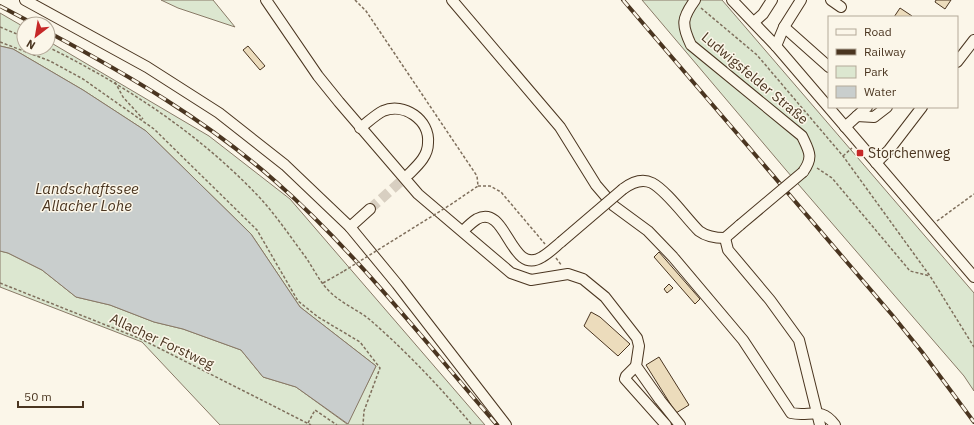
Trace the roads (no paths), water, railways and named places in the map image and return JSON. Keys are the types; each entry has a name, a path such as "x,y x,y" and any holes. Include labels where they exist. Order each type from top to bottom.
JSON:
{"street":[{"path":"25,0 147,67 219,113 285,165 350,227 397,284 506,425"},
{"path":"266,0 318,76 360,128 418,194 511,273 522,278 542,279 568,274 583,279 595,286 637,338 639,346 636,366 625,379 666,425"},
{"path":"452,0 560,127 596,185 614,206 648,231 673,257 743,340 791,413 817,413 828,417 835,425"},
{"name":"Ludwigsfelder Straße","path":"732,0 776,46 828,107"},
{"path":"754,22 763,14 772,0"},
{"path":"776,46 784,27 801,0"},
{"path":"831,0 841,7"},
{"name":"Ludwigsfelder Straße","path":"694,1 685,14 683,29 690,44 802,136 810,153 810,163 803,172 725,238"},
{"path":"784,27 828,66"},
{"path":"958,61 974,40"},
{"name":"Ludwigsfelder Straße","path":"829,108 974,277"},
{"path":"845,127 866,108"},
{"path":"857,116 874,117 886,108"},
{"path":"876,163 889,150 921,108"},
{"path":"360,128 383,111 400,109 411,112 421,121 428,132 428,143 421,162 409,174"},
{"path":"463,231 476,219 481,217 489,218 499,225 514,249 526,259 542,258 552,254 561,242 630,184 640,181 652,183 663,192 685,217 704,235 713,238 725,238 728,250 770,300 799,340 820,425"},
{"path":"350,227 370,209"},
{"path":"636,366 680,425"}],"water":[{"name":"Landschaftssee Allacher Lohe","path":"0,46 13,49 16,51 16,56 25,56 83,90 146,131 251,234 300,307 376,366 348,424 296,387 263,377 241,350 183,329 154,322 110,305 76,297 42,270 8,253 0,251"}],"tunnel":[{"path":"370,209 409,174"}],"railway":[{"path":"623,0 893,316 974,422"},
{"path":"0,6 19,16"},
{"path":"56,36 137,82 194,118 222,138 275,181 305,209 362,268 417,330 497,425"}],"place":[{"name":"Storchenweg","path":"860,153"}]}
